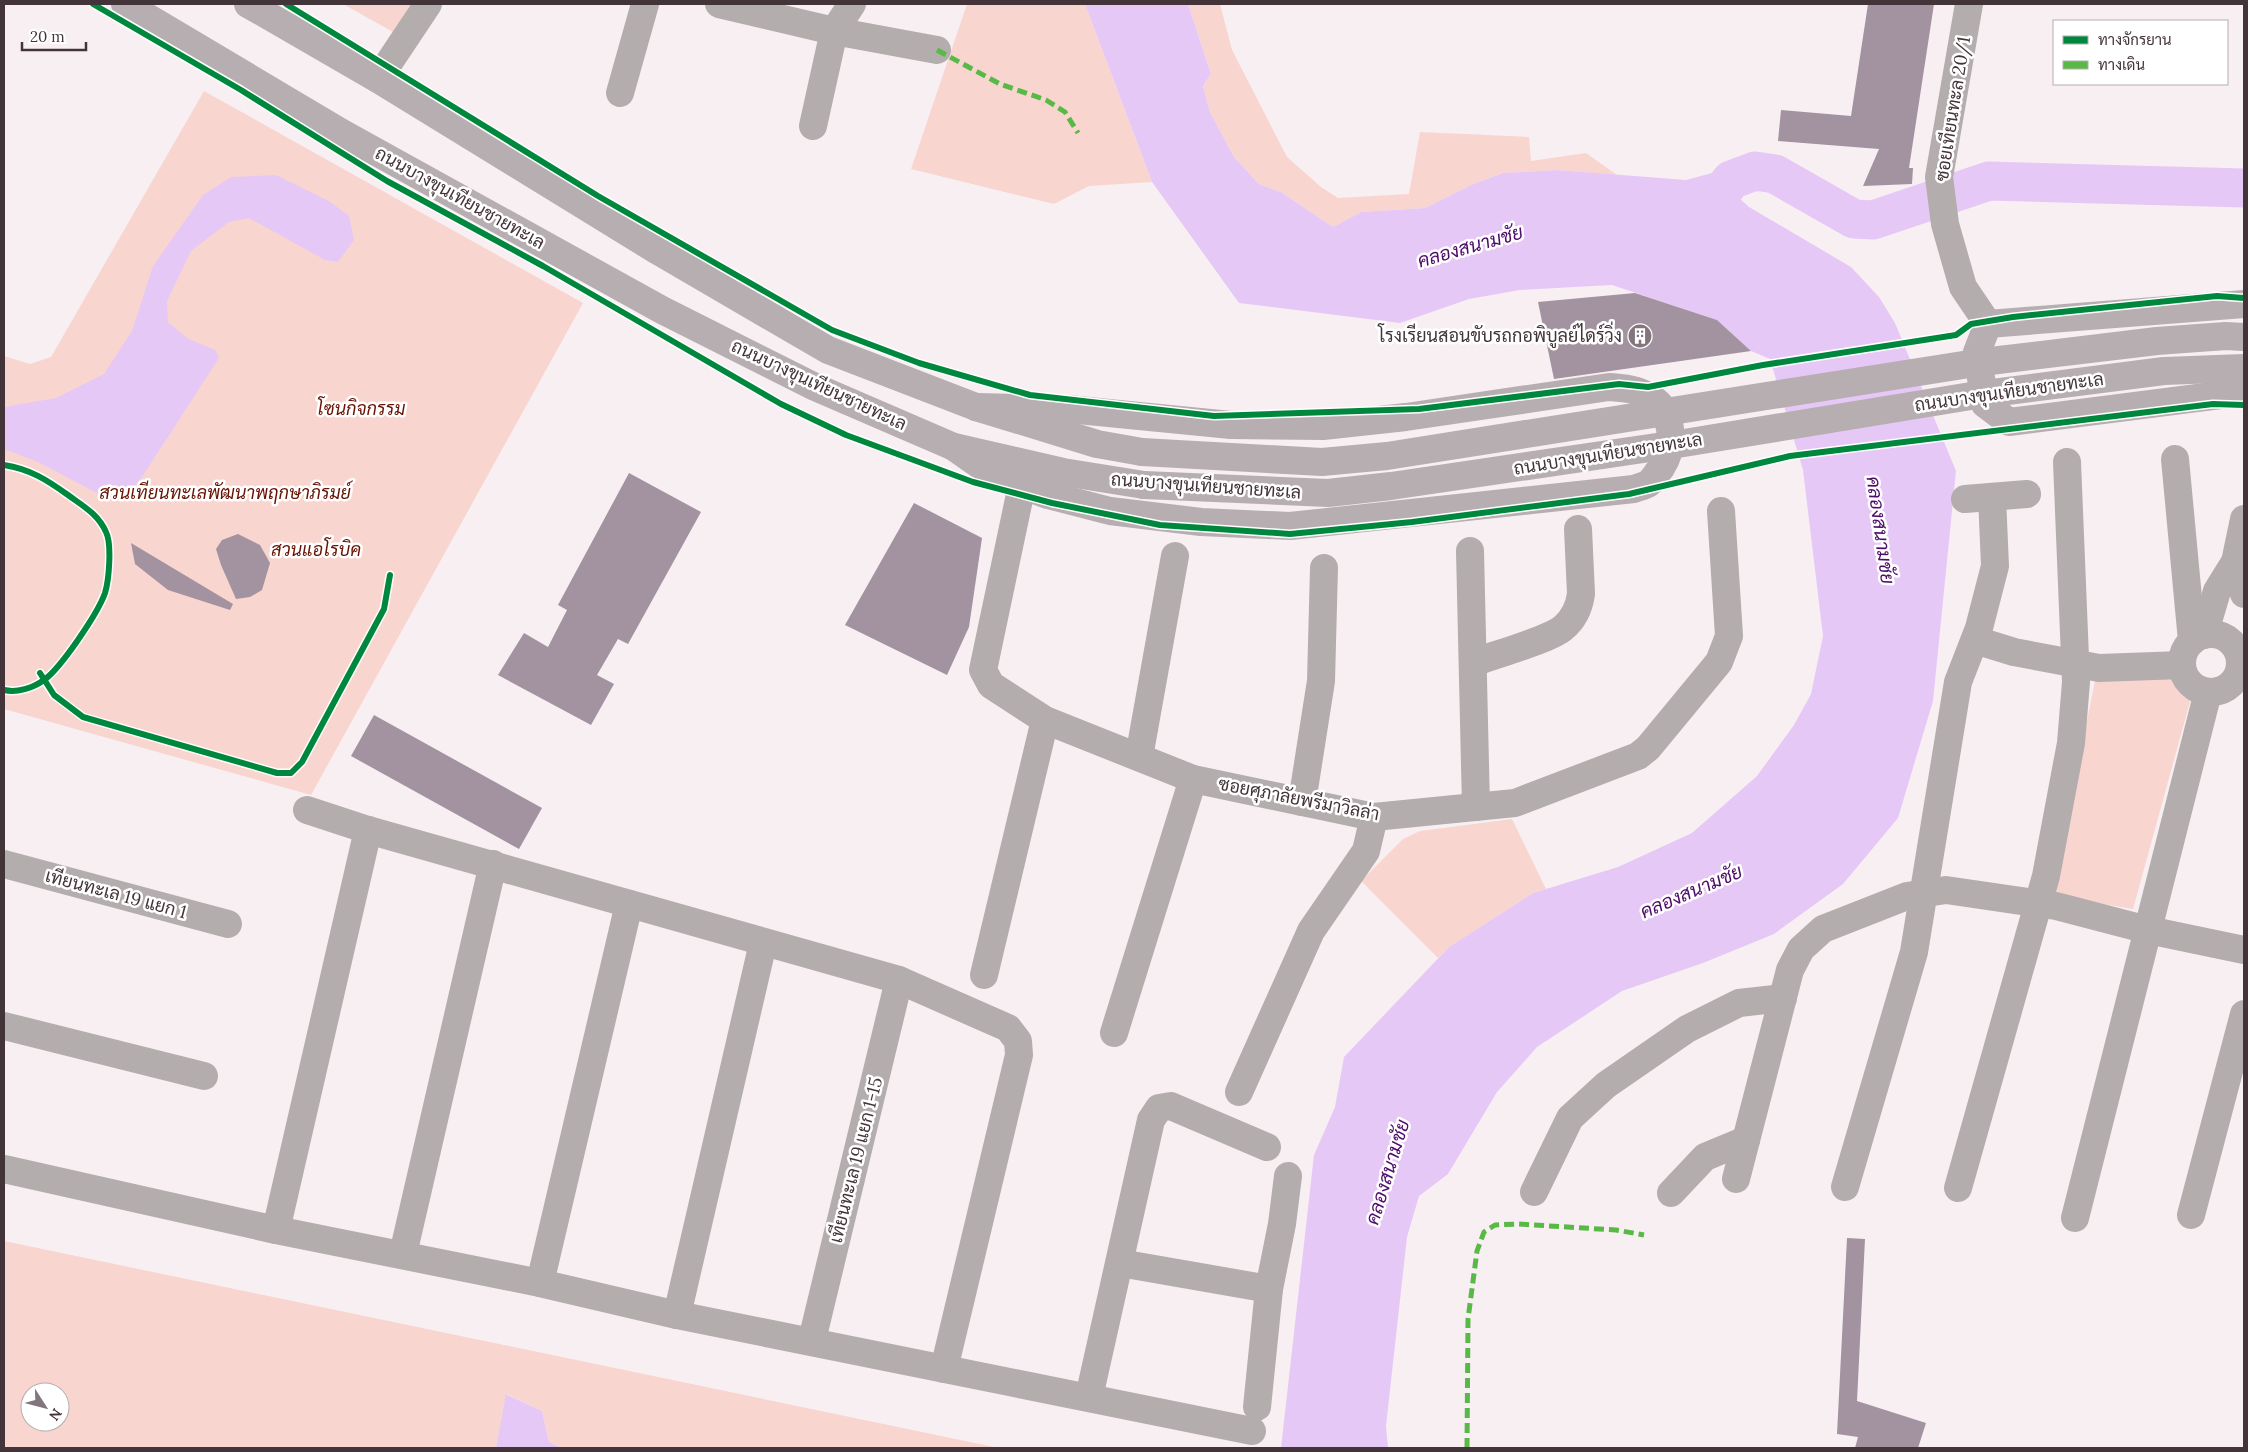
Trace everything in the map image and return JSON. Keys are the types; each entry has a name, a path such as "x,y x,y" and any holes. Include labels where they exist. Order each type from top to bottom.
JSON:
{"main road":[{"name":"ถนนบางขุนเทียนชายทะเล","path":"125,4 342,133 662,310 815,387 954,447 1064,472 1144,485 1328,493 1390,486 1674,444 1987,394 2164,371 2244,368"},
{"name":"ถนนบางขุนเทียนชายทะเล","path":"248,4 378,79 649,246 828,350 976,407 1098,444 1142,452 1322,462 1387,456 1982,362 2157,341 2226,336 2244,338"},
{"path":"2244,304 1988,324 1977,352 1985,404 2009,422 2244,392"},
{"path":"954,447 994,475 1048,495 1110,511 1201,522 1290,526 1634,489 1650,483 1668,456 1672,441 1670,425 1661,408 1651,398 1635,389 1609,387 1406,417 1323,426 1231,425 1068,409 976,407"}],"street":[{"path":"378,79 428,4"},
{"path":"620,92 645,4"},
{"path":"719,4 834,32 937,50"},
{"path":"813,126 834,32 852,4"},
{"name":"ซอยเทียนทะล 20/1","path":"1969,4 1939,177 1945,224 1963,287 1988,324"},
{"path":"2175,459 2192,647"},
{"path":"1958,1188 2046,876 2071,743 2076,663 2067,462"},
{"name":"ซอยศุภาลัยพรีมาวิลล่า","path":"1022,485 983,670 992,685 1045,720 1193,779 1374,816 1514,803 1638,756 1648,748 1719,662 1729,636 1720,511"},
{"path":"1965,499 2027,494"},
{"path":"1845,1187 1914,952 1958,682 1975,640 1995,566 1992,497"},
{"path":"1975,640 2014,652 2099,668 2192,647 2217,634 2241,642 2238,673 2232,684 2221,690 2208,692 2196,688 2186,678 2192,647 2217,591 2235,562 2244,519"},
{"path":"1473,663 1544,637 1562,629 1571,620 1580,604 1581,594 1578,529"},
{"path":"1470,551 1476,807"},
{"path":"1139,757 1175,556"},
{"path":"2235,562 2244,594"},
{"path":"1302,802 1322,681 1324,568"},
{"path":"2075,1218 2208,692"},
{"path":"984,975 1045,720"},
{"path":"1114,1033 1193,779"},
{"path":"307,810 368,830 899,980 1008,1028 1018,1041 1019,1055 944,1369"},
{"path":"1239,1092 1311,931 1366,851 1374,816"},
{"path":"276,1230 368,830"},
{"name":"เทียนทะเล 19 แยก 1","path":"4,864 228,924"},
{"path":"403,1254 493,864"},
{"path":"1736,1179 1790,970 1800,948 1823,929 1907,896 1946,890 2039,903 2148,930 2244,950"},
{"path":"540,1283 629,904"},
{"path":"677,1315 763,943"},
{"name":"เทียนทะเล 19 แยก 1-15","path":"812,1340 899,980"},
{"path":"1534,1192 1570,1118 1606,1085 1687,1029 1739,1002 1783,998"},
{"path":"2191,1215 2244,1014"},
{"path":"4,1026 204,1076"},
{"path":"1089,1397 1151,1120 1159,1108 1171,1106 1267,1147"},
{"path":"1671,1193 1704,1157 1746,1140"},
{"path":"4,1168 276,1230 403,1254 677,1315 812,1340 944,1369 1089,1397 1255,1419 1269,1290 1282,1224 1288,1176"},
{"path":"1120,1263 1269,1290"}],"green space":[{"path":"343,4 411,4 393,32"},
{"path":"967,4 1085,4 1152,182 1089,186 1054,204 911,169"},
{"path":"1188,4 1220,4 1232,50 1287,157 1321,187 1338,198 1409,194 1420,132 1529,137 1531,161 1586,153 1617,175 1558,170 1503,173 1471,185 1425,208 1361,212 1333,227 1281,192 1259,184 1234,157 1210,112 1203,86 1211,74"},
{"name":"สวนเทียนทะเลพัฒนาพฤกษาภิรมย์","path":"204,91 583,303 311,795 4,709 4,356 30,364 51,357"},
{"path":"2173,675 2191,698 2133,909 2054,896 2055,880 2095,681"},
{"path":"1512,819 1546,889 1533,893 1449,947 1438,958 1361,881 1403,839 1420,831"},
{"path":"4,1241 999,1448 562,1448 549,1442 542,1411 507,1394 496,1448 4,1448"}],"water":[{"name":"คลองสนามชัย","path":"1085,4 1188,4 1211,74 1203,86 1210,112 1234,157 1259,184 1281,192 1333,227 1361,212 1425,208 1471,185 1503,173 1558,170 1686,180 1712,173 1749,207 1851,267 1879,297 1895,323 1956,471 1933,701 1898,818 1843,884 1774,934 1703,963 1622,991 1537,1047 1497,1092 1448,1174 1419,1196 1407,1237 1386,1426 1388,1448 1281,1448 1314,1155 1335,1107 1344,1057 1449,947 1533,893 1618,867 1692,833 1757,776 1794,725 1811,694 1823,636 1803,470 1770,359 1751,351 1717,320 1612,285 1520,290 1469,299 1400,323 1239,303 1152,182"},
{"path":"276,175 329,201 349,216 354,240 338,262 325,260 249,218 229,222 191,251 167,301 168,322 187,338 215,350 219,358 142,477 121,501 93,491 38,462 4,449 4,407 56,398 104,374 132,331 153,266 203,195 231,177"},
{"path":"506,1394 542,1411 549,1442 562,1448 496,1448"}],"building":[{"path":"1868,4 1934,4 1909,168 1913,168 1912,184 1863,186 1879,149 1778,141 1781,110 1851,116"},
{"name":"โรงเรียนสอนขับรถกอพิบูลย์ไดร์วิ่ง","path":"1635,293 1717,320 1751,351 1554,379 1538,302"},
{"path":"629,473 701,512 628,644 618,639 597,675 614,684 591,725 498,675 524,633 548,647 567,610 558,605"},
{"path":"914,503 982,538 969,627 947,675 845,625"},
{"path":"238,534 260,545 270,563 262,590 250,597 236,599 216,549 222,540"},
{"path":"131,543 233,604 230,610 168,590 135,564"},
{"path":"374,715 542,808 519,849 351,756"},
{"path":"1847,1238 1865,1239 1857,1401 1926,1423 1918,1448 1855,1448 1858,1437 1837,1434"}],"waterway":[{"path":"1695,230 1731,180 1755,171 1775,174 1854,219 1873,220 1989,181 2244,188"}],"marked path":[{"path":"937,50 1000,84 1046,100 1065,112 1078,133"},
{"path":"1467,1448 1468,1319 1477,1251 1484,1232 1495,1225 1518,1224 1616,1230 1644,1235"}],"cycle path":[{"path":"93,4 241,90 387,181 543,266 781,404 846,435 973,482 1052,503 1160,525 1290,534 1412,522 1629,494 1790,456 2213,404 2244,405"},
{"path":"286,4 598,196 832,330 919,363 1030,395 1214,416 1419,409 1619,384 1648,387 1763,365 1956,335 1971,324 2013,317 2217,296 2244,298"},
{"path":"4,465 22,469 38,476 90,511 103,526 109,545 109,571 105,593 78,640 60,664 40,683 19,690 4,690"},
{"path":"40,673 54,695 83,717 277,773 291,773 302,762 384,609 390,575"}],"place":[{"name":"โรงเรียนสอนขับรถกอพิบูลย์ไดร์วิ่ง","path":"1640,336"}],"park label":[{"name":"โซนกิจกรรม","path":"361,409"},
{"name":"สวนแอโรบิค","path":"316,550"}]}
